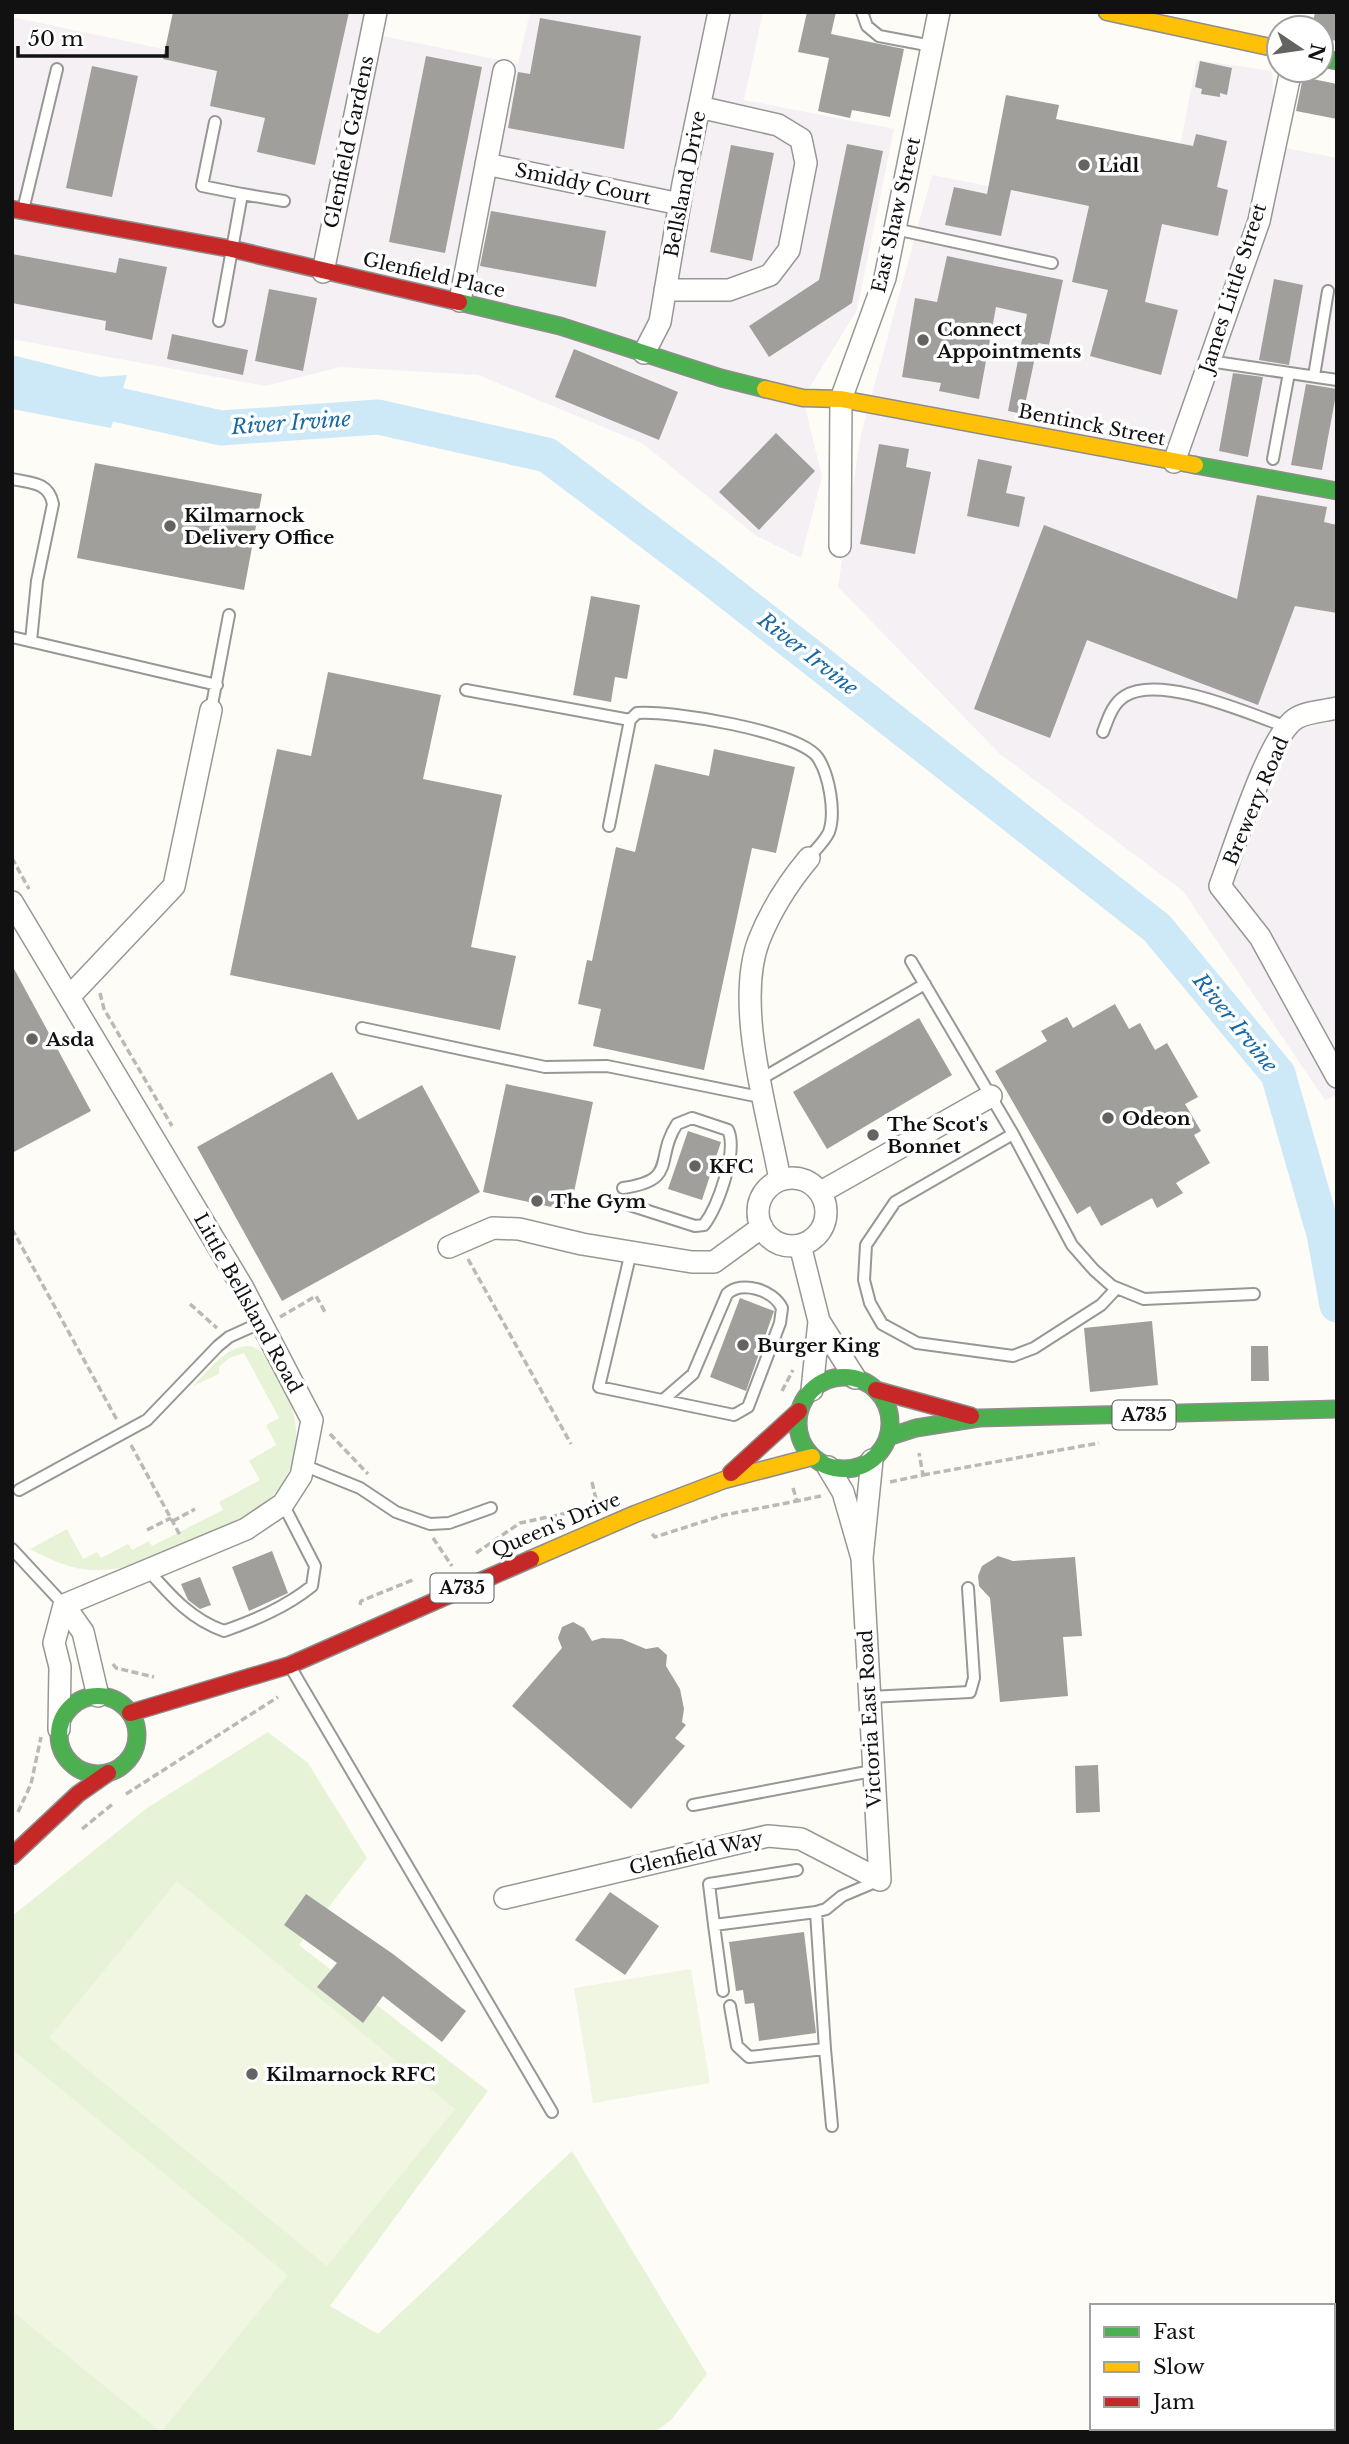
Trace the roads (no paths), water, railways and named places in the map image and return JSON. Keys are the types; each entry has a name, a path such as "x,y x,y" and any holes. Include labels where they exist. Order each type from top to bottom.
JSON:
{"main road":[{"path":"1107,12 1265,46"},
{"name":"Glenfield Place","path":"18,209 232,249 323,272 460,301 560,326 803,398 841,399"},
{"name":"Bentinck Street","path":"841,399 1337,491"},
{"path":"812,1390 824,1381 839,1377 855,1378"},
{"name":"A735","path":"855,1378 876,1390 979,1418"},
{"name":"A735","path":"799,1410 812,1390"},
{"path":"872,1460 882,1450 888,1437 888,1412 876,1390"},
{"name":"A735","path":"888,1437 916,1428 979,1418 1332,1409"},
{"path":"799,1410 799,1436 820,1462"},
{"name":"Queen's Drive","path":"724,1480 799,1410"},
{"name":"A735","path":"820,1462 850,1469 872,1460"},
{"name":"Queen's Drive","path":"130,1713 290,1665 635,1514 724,1480 784,1462 820,1462"},
{"name":"Queen's Drive","path":"178,1715 211,1690"},
{"path":"12,1856 78,1794 129,1759 137,1736 130,1713 110,1698 98,1696 87,1698 69,1709 60,1739 57,1777"},
{"path":"135,1748 156,1732"},
{"path":"60,1739 75,1767 97,1775 108,1773"},
{"path":"28,1841 50,1796"}],"street":[{"name":"Glenfield Gardens","path":"323,272 376,12"},
{"name":"Bellsland Drive","path":"644,353 660,322 680,204 719,12"},
{"name":"East Shaw Street","path":"840,546 841,399 885,278 939,12"},
{"path":"460,301 503,71"},
{"name":"James Little Street","path":"1174,462 1259,221 1287,84"},
{"path":"665,290 729,290 770,275 789,250 804,175 806,163 801,139 778,125 699,107"},
{"name":"Smiddy Court","path":"486,163 680,204"},
{"name":"Brewery Road","path":"1337,708 1297,718 1287,727 1267,763 1220,886 1260,937 1337,1077"},
{"path":"70,996 174,886 211,710"},
{"path":"780,1180 751,1033 750,995 758,943 785,888 809,858"},
{"name":"Little Bellsland Road","path":"12,902 270,1320 312,1420 303,1465 283,1504 246,1529 64,1605"},
{"path":"821,1192 991,1096"},
{"path":"802,1179 821,1192 825,1202 824,1224 818,1234 800,1245 778,1243 762,1227 759,1205 763,1195 780,1180 802,1179"},
{"path":"454,1245 493,1228 519,1228 692,1262 714,1262 762,1227"},
{"path":"800,1245 819,1321 855,1378"},
{"path":"812,1390 819,1321"},
{"name":"Victoria East Road","path":"872,1460 862,1558 880,1880"},
{"name":"Victoria East Road","path":"820,1462 843,1492 862,1558"},
{"path":"64,1605 83,1632 98,1696"},
{"path":"60,1739 60,1667 54,1643 64,1605"},
{"name":"Glenfield Way","path":"505,1898 768,1836 801,1839 880,1880"}],"lane":[{"path":"862,12 867,26 879,36 932,46"},
{"path":"18,209 57,69"},
{"path":"215,122 202,186 284,201"},
{"path":"219,321 242,194"},
{"path":"895,229 1052,263"},
{"path":"1314,376 1328,291"},
{"path":"1209,361 1337,380"},
{"path":"1273,458 1289,373"},
{"path":"12,479 43,485 51,494 53,503 37,582 31,641"},
{"path":"211,710 229,615"},
{"path":"12,637 216,685"},
{"path":"466,690 630,720"},
{"path":"1103,733 1112,709 1122,698 1136,691 1192,695 1287,727"},
{"path":"609,826 630,720 637,713 660,711 794,740 817,757 831,803 829,832 809,858"},
{"path":"911,961 1013,1134 1072,1245 1094,1270 1116,1289 1144,1299 1254,1294"},
{"path":"362,1028 545,1067 607,1066 763,1088 925,984"},
{"path":"620,1202 695,1226 704,1225 711,1215 732,1151 728,1130 692,1118 677,1124 659,1176 646,1185 623,1188"},
{"path":"1013,1134 895,1202 866,1245 864,1280 870,1303 882,1324 917,1343 1013,1356 1034,1348 1101,1305 1116,1289"},
{"path":"631,1251 599,1387 734,1415 748,1407 782,1315 782,1308 774,1298 746,1286 733,1288 727,1294 693,1374 663,1400"},
{"path":"19,1490 147,1420 229,1337 270,1320"},
{"path":"303,1465 360,1488 396,1512 430,1524 449,1523 491,1508"},
{"path":"147,1569 186,1612 209,1626 224,1631 295,1600 312,1586 315,1566 283,1504"},
{"path":"12,1549 64,1605"},
{"path":"869,1697 970,1692 974,1678 968,1588"},
{"path":"290,1665 552,2112"},
{"path":"693,1805 872,1771"},
{"path":"723,1991 709,1884 797,1870"},
{"path":"715,1925 816,1912 826,1909 842,1896 880,1880"},
{"path":"816,1912 832,2126"},
{"path":"730,2006 737,2046 749,2057 825,2049"}],"water":[{"path":"12,355 100,377 127,375 111,428 12,409"}],"waterway":[{"name":"River Irvine","path":"12,381 221,428 378,417 547,455 708,576 1157,928 1278,1074 1324,1234 1337,1305"}],"place":[{"name":"Lidl","path":"1084,165"},
{"name":"Connect Appointments","path":"923,340"},
{"name":"Kilmarnock Delivery Office","path":"170,526"},
{"name":"Asda","path":"32,1039"},
{"name":"Odeon","path":"1108,1118"},
{"name":"The Scot's Bonnet","path":"873,1135"},
{"name":"KFC","path":"695,1166"},
{"name":"The Gym","path":"537,1201"},
{"name":"Burger King","path":"743,1345"},
{"name":"Kilmarnock RFC","path":"252,2074"}]}
